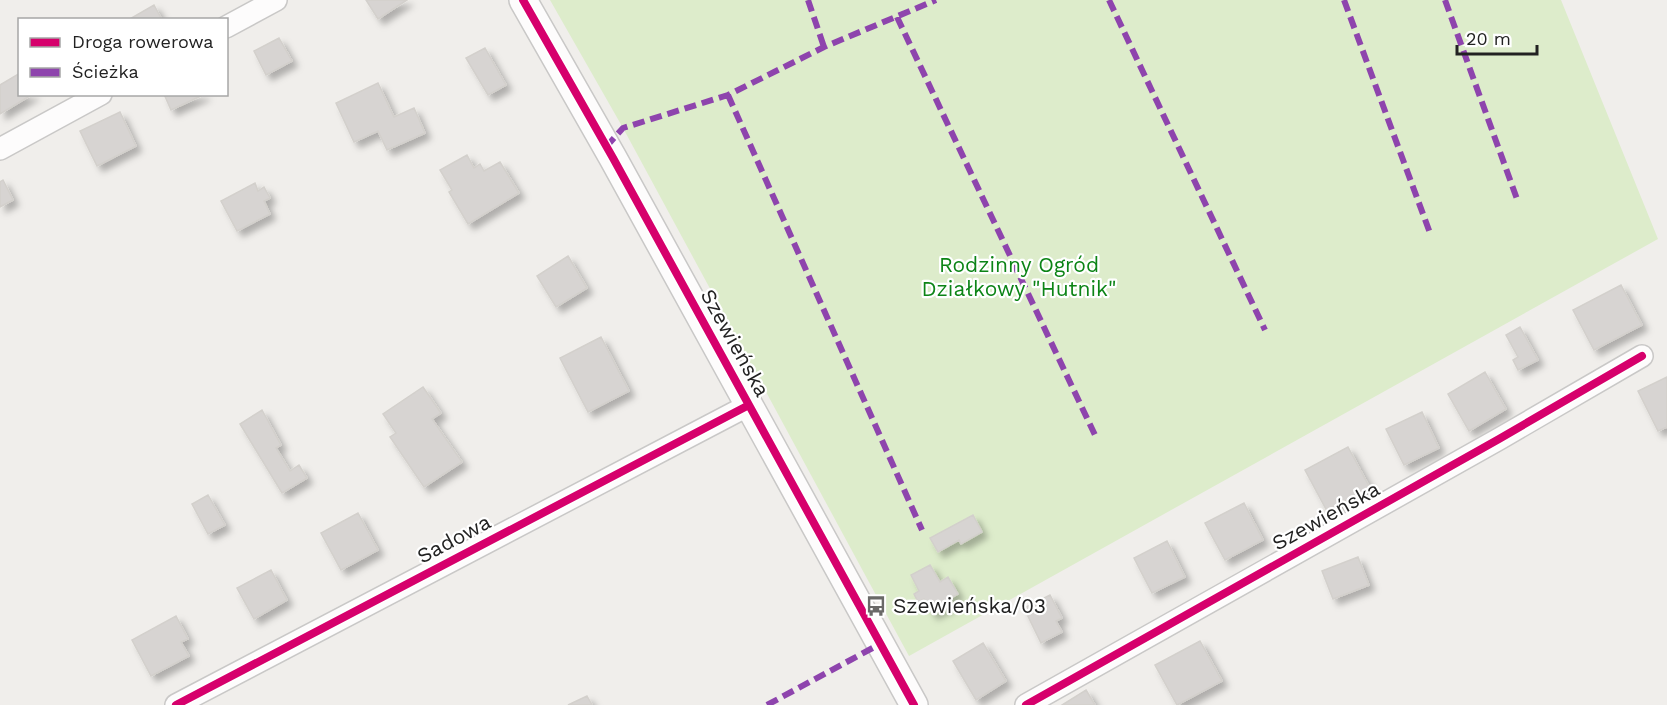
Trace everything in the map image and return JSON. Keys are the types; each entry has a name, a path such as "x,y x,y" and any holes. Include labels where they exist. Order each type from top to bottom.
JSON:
{"street":[{"path":"228,26 276,0"},
{"name":"Szewieńska","path":"523,0 610,152 914,705"},
{"path":"0,149 97,96"},
{"name":"Szewieńska","path":"1026,705 1642,356"},
{"name":"Sadowa","path":"176,705 749,405"}],"green space":[{"name":"Rodzinny Ogród Działkowy \"Hutnik\"","path":"550,0 1561,0 1658,239 909,656 623,128"}],"building":[{"path":"366,0 407,0 378,19"},
{"path":"154,5 161,18 131,18"},
{"path":"279,38 292,61 266,75 254,51"},
{"path":"485,48 506,85 488,95 466,58"},
{"path":"18,74 18,96 30,96 0,114 0,85"},
{"path":"378,83 394,117 414,108 425,133 387,150 378,131 354,142 336,103"},
{"path":"165,96 201,96 171,110"},
{"path":"120,112 136,146 97,166 80,131"},
{"path":"467,155 474,168 480,164 484,171 500,162 519,193 468,224 449,192 452,190 440,170"},
{"path":"3,180 13,200 0,207 0,182"},
{"path":"255,183 258,191 264,187 270,198 264,201 270,214 237,231 221,201"},
{"path":"568,256 587,288 556,307 537,276"},
{"path":"1621,285 1642,325 1594,350 1573,310"},
{"path":"1520,327 1538,360 1518,370 1513,360 1518,357 1506,335"},
{"path":"601,337 629,391 588,412 560,358"},
{"path":"1485,372 1506,409 1469,431 1448,394"},
{"path":"1667,377 1667,427 1658,431 1638,391"},
{"path":"423,387 441,413 432,419 462,462 424,487 390,437 396,433 383,414"},
{"path":"262,410 281,445 276,448 290,471 299,465 307,478 282,493 240,424"},
{"path":"1422,412 1439,448 1404,465 1386,429"},
{"path":"1348,447 1370,488 1327,511 1305,470"},
{"path":"208,495 225,525 208,534 192,504"},
{"path":"1244,503 1263,540 1225,560 1205,523"},
{"path":"358,513 378,550 341,570 321,533"},
{"path":"973,515 982,532 961,544 959,540 938,552 930,538"},
{"path":"1167,541 1185,577 1152,593 1134,558"},
{"path":"1358,557 1369,585 1333,599 1322,571"},
{"path":"930,565 940,582 948,577 958,594 949,599 952,604 932,614 924,599 918,602 914,594 919,591 911,575"},
{"path":"271,570 287,600 254,619 237,588"},
{"path":"1050,595 1062,618 1056,621 1062,632 1041,643 1024,608"},
{"path":"176,616 188,639 181,642 189,656 151,676 132,640"},
{"path":"1200,641 1222,681 1177,705 1155,665"},
{"path":"983,643 1006,681 976,700 953,661"},
{"path":"1086,690 1095,705 1062,705"},
{"path":"587,696 592,705 568,705"}],"marked path":[{"path":"808,0 824,47"},
{"path":"606,147 623,128 728,95 824,47 936,0"},
{"path":"1109,0 1265,330"},
{"path":"1344,0 1430,233"},
{"path":"1445,0 1517,199"},
{"path":"897,17 1095,435"},
{"path":"728,95 922,530"},
{"path":"767,705 880,644"}],"cycle path":[{"path":"523,0 613,158 914,705"},
{"path":"1026,705 1642,356"},
{"path":"176,705 749,405"}],"place":[{"name":"Szewieńska/03","path":"876,606"}]}
